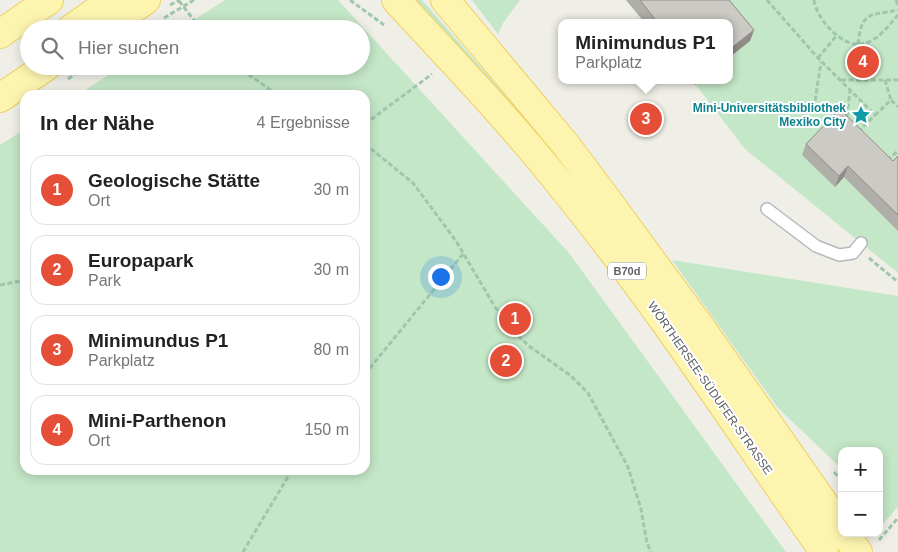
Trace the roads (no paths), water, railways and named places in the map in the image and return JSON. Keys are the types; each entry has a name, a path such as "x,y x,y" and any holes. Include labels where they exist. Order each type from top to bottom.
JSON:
{"main road":[{"path":"0,26 30,0"},
{"path":"20,20 49,0"},
{"path":"84,20 112,0"},
{"name":"WÖRTHERSEE-SÜDUFER-STRASSE","path":"445,0 566,145 855,541"},
{"path":"460,0 505,57 566,145"},
{"path":"127,20 154,10"},
{"name":"WÖRTHERSEE-SÜDUFER-STRASSE","path":"395,10 450,58 564,188 654,308 824,552"},
{"path":"0,34 20,20"},
{"path":"0,78 20,64"},
{"path":"0,98 34,75"}],"lane":[{"path":"767,209 816,246 839,255 853,253 859,246"}],"place":[{"name":"Mini-Parthenon","path":"863,62"},
{"name":"Mini-Universitätsbibliothek Mexiko City","path":"861,115"},
{"name":"Minimundus P1","path":"646,119"},
{"name":"Geologische Stätte","path":"515,319"},
{"name":"Europapark","path":"506,361"}]}
